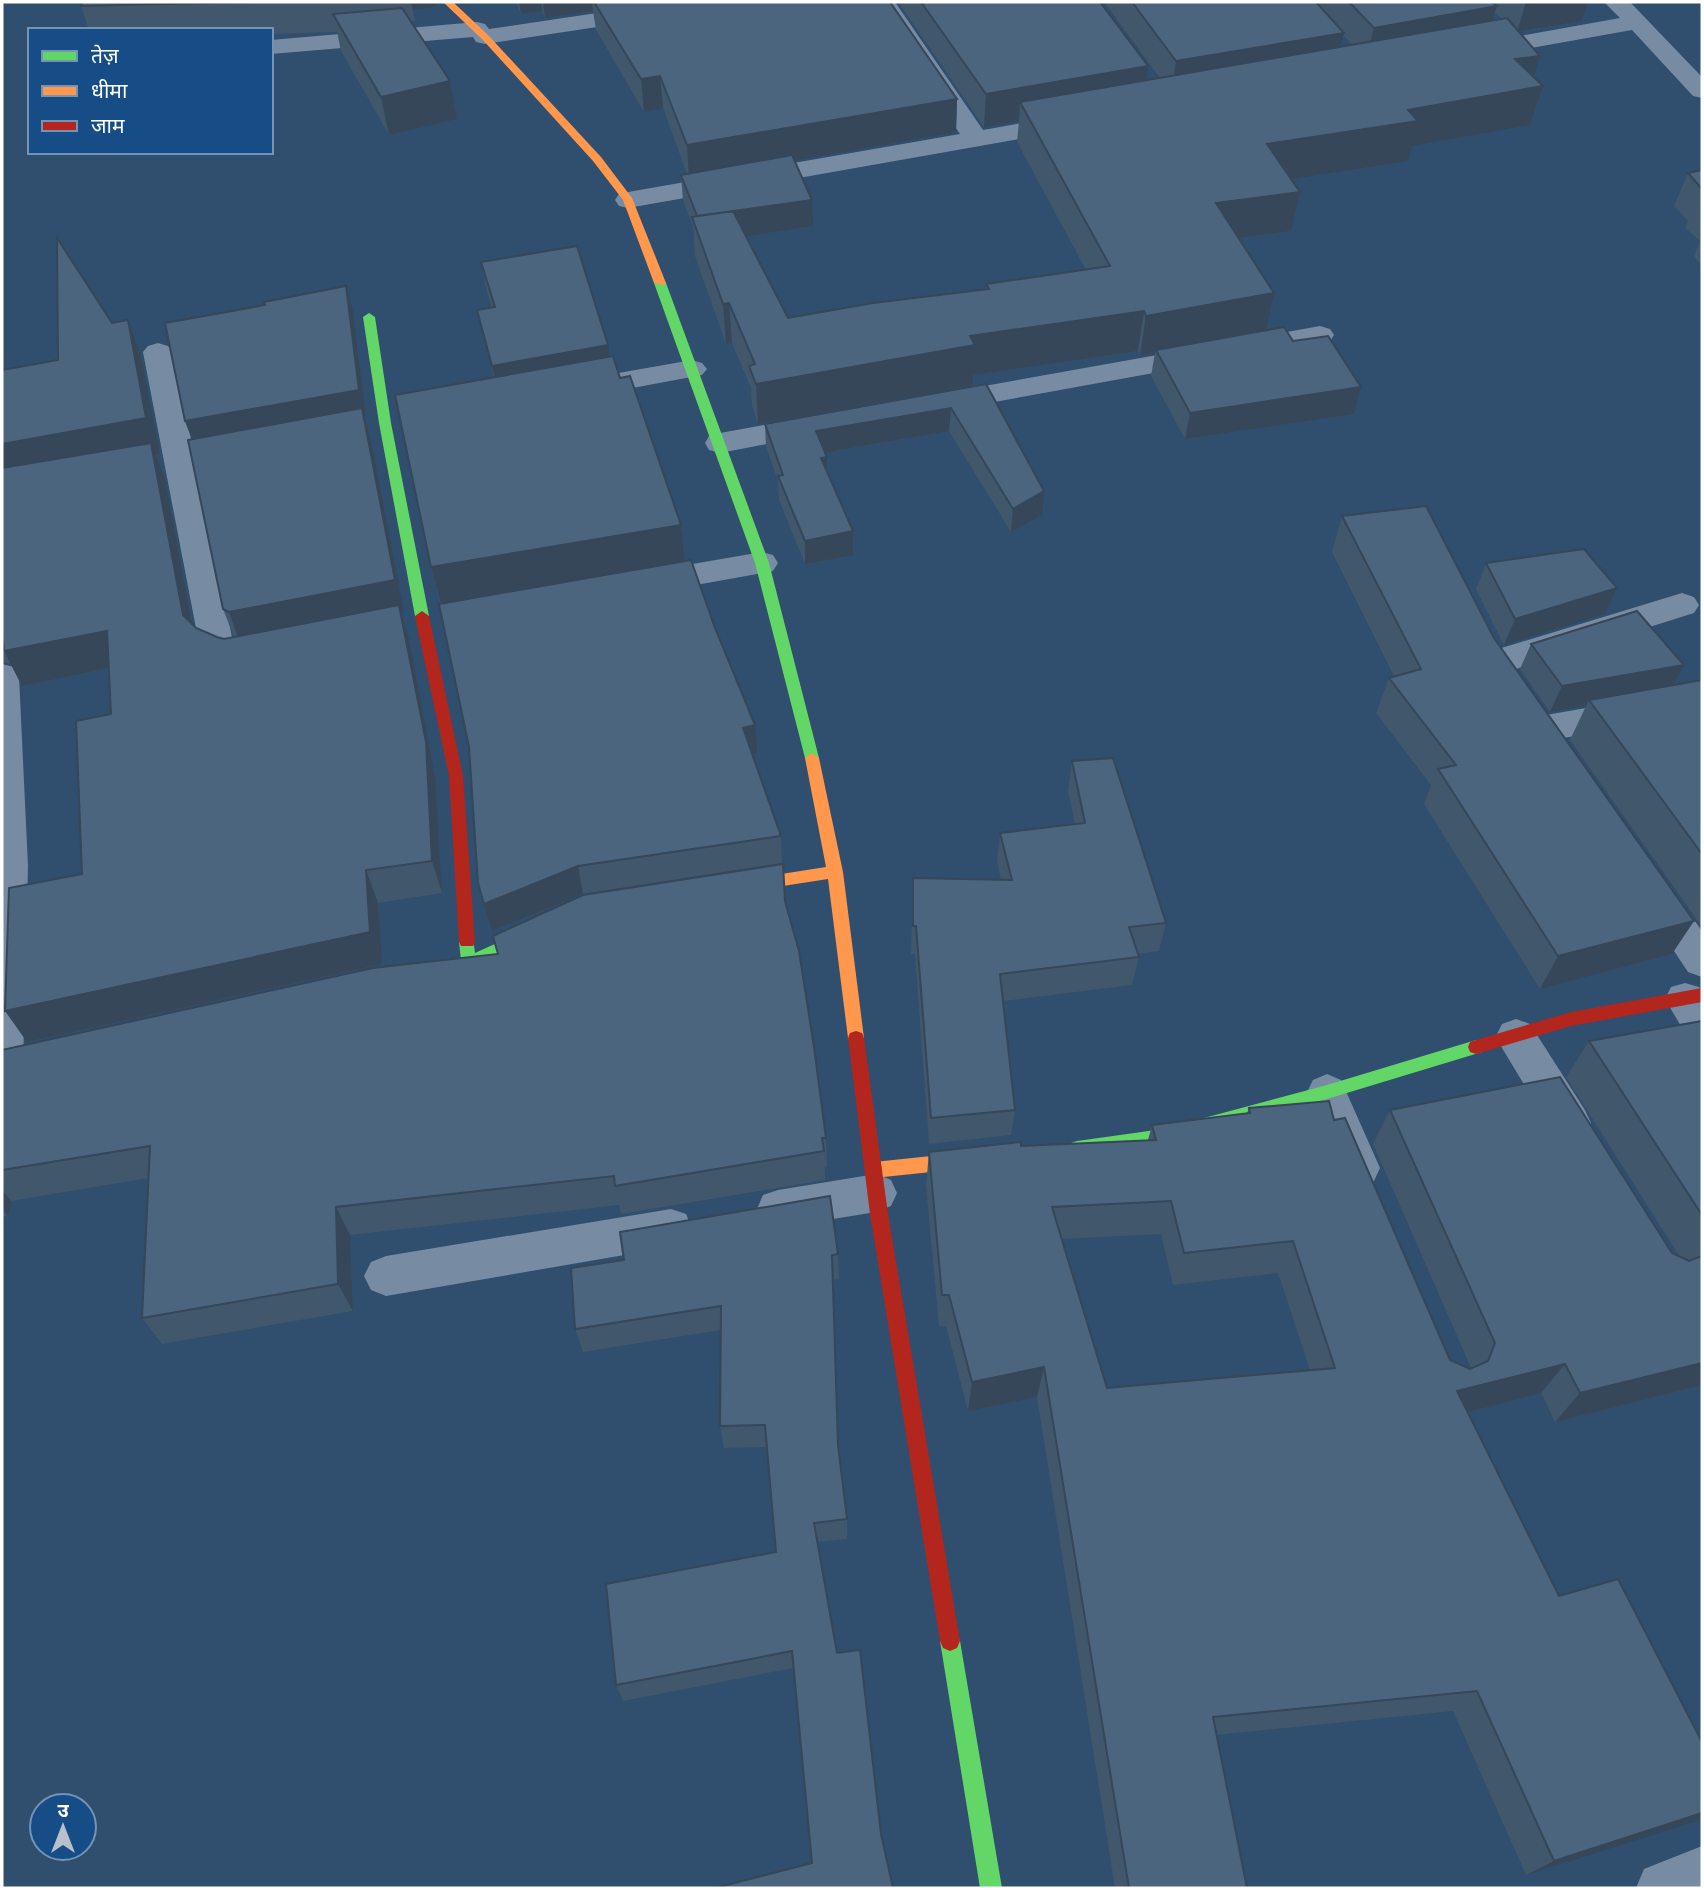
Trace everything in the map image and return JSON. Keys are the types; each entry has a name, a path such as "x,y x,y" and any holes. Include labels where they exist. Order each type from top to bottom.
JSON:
{"street":[{"path":"448,2 481,33 597,159 628,200 720,443 762,564 810,750 835,872 875,1181 991,1888"},
{"path":"273,47 481,33 637,8 716,2"},
{"path":"883,2 976,139"},
{"path":"1616,2 1702,90"},
{"path":"1448,55 1638,22"},
{"path":"1493,27 1511,44"},
{"path":"628,200 1097,118"},
{"path":"369,317 423,623 456,776 468,964"},
{"path":"911,408 1320,335"},
{"path":"158,352 217,649 237,659 277,651"},
{"path":"545,395 692,369"},
{"path":"720,443 843,421"},
{"path":"612,589 762,564"},
{"path":"1564,762 1488,652 1682,605"},
{"path":"2,676 9,866 3,1067 42,1059"},
{"path":"1540,729 1702,701"},
{"path":"716,891 835,872"},
{"path":"1641,873 1702,961"},
{"path":"427,974 468,964 560,921"},
{"path":"1060,1150 1163,1136 1327,1093 1571,1019 1696,1007"},
{"path":"1516,1035 1589,1153"},
{"path":"1327,1093 1377,1208"},
{"path":"386,1276 727,1218 875,1181 994,1158"},
{"path":"1662,1888 1702,1873"}],"building":[{"path":"83,2 251,2 81,6"},
{"path":"594,2 890,2 957,99 687,145 660,76 641,79"},
{"path":"921,2 1100,2 1148,66 986,94"},
{"path":"1132,2 1316,2 1344,33 1176,61"},
{"path":"1349,2 1492,2 1497,6 1374,28"},
{"path":"402,8 450,81 381,97 333,14"},
{"path":"1507,18 1540,56 1515,59 1543,86 1408,110 1418,121 1267,144 1300,192 1216,203 1274,293 1146,316 1144,311 970,336 975,345 756,384 749,366 755,364 729,303 723,304 692,217 733,211 788,318 873,303 989,289 986,284 1110,266 1020,102"},
{"path":"792,155 812,200 697,216 681,175"},
{"path":"1702,170 1702,189 1688,173"},
{"path":"57,238 112,323 128,320 146,418 2,444 2,370 58,360"},
{"path":"577,246 608,345 492,366 477,310 495,307 481,262"},
{"path":"346,286 359,390 185,421 165,323 265,305 264,302"},
{"path":"1284,327 1293,341 1328,336 1361,387 1190,413 1156,350"},
{"path":"613,356 620,378 630,376 681,525 431,567 395,395"},
{"path":"986,384 1044,491 1013,509 951,408 816,431 827,457 821,458 853,531 805,541 778,476 783,475 765,424"},
{"path":"362,408 395,580 229,612 223,609 188,440"},
{"path":"151,443 183,615 196,628 224,639 399,605 426,742 432,861 366,870 370,932 5,1011 9,888 82,874 76,721 111,714 107,631 4,651 2,468"},
{"path":"1426,506 1494,638 1694,921 1558,956 1438,769 1456,765 1389,678 1421,669 1342,516"},
{"path":"1584,549 1617,588 1515,619 1486,563"},
{"path":"691,560 715,628 755,725 743,728 781,836 578,866 484,904 478,883 469,747 439,604"},
{"path":"1637,611 1684,665 1562,686 1531,644"},
{"path":"1702,680 1702,854 1589,700"},
{"path":"1113,758 1166,923 1129,927 1139,957 1000,974 1015,1110 931,1118 916,926 913,926 913,878 1012,880 1000,833 1085,823 1072,761"},
{"path":"783,864 785,901 799,951 814,1047 826,1138 822,1138 824,1151 615,1186 614,1176 336,1207 338,1284 142,1318 150,1146 2,1170 2,1050 373,968 498,954 493,936 583,895"},
{"path":"1702,1021 1702,1215 1589,1041"},
{"path":"1560,1077 1672,1253 1689,1261 1702,1256 1702,1363 1580,1393 1565,1364 1457,1391 1559,1596 1618,1579 1702,1742 1702,1813 1554,1861 1477,1691 1213,1717 1247,1888 1129,1888 1044,1367 972,1382 949,1295 942,1295 929,1152 1021,1142 1021,1146 1156,1140 1152,1125 1250,1113 1249,1108 1329,1101 1334,1120 1345,1118 1450,1360 1470,1369 1488,1361 1495,1343 1390,1110","holes":["1171,1201 1184,1253 1293,1241 1335,1368 1107,1388 1052,1207"]},
{"path":"830,1196 838,1254 832,1255 838,1445 847,1519 814,1523 837,1653 860,1650 881,1834 893,1888 715,1888 812,1863 792,1651 616,1685 606,1584 776,1552 765,1425 720,1426 721,1306 575,1329 571,1268 624,1260 620,1232"}],"traffic: fast":[{"path":"660,283 762,563 812,758"},
{"path":"369,317 385,423 422,616"},
{"path":"467,942 468,964 543,928"},
{"path":"1077,1148 1163,1136 1327,1092 1476,1047"},
{"path":"950,1641 991,1888"}],"traffic: slow":[{"path":"448,2 485,37 597,159 628,200 660,283"},
{"path":"812,758 835,872 856,1038"},
{"path":"731,888 835,872"},
{"path":"874,1170 979,1159"}],"traffic: jam":[{"path":"422,616 456,776 467,942"},
{"path":"1476,1047 1571,1019 1702,995"},
{"path":"856,1038 879,1214 950,1641"}]}
